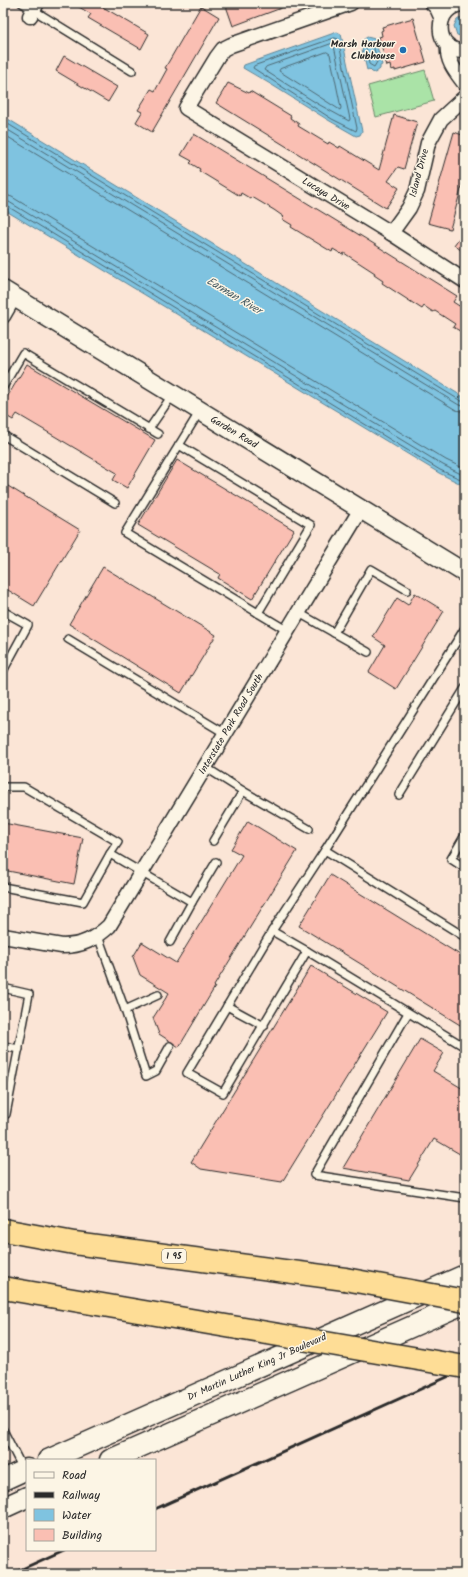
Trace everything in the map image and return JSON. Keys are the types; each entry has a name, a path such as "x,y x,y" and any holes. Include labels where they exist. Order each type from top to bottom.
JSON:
{"highway":[{"name":"I 95","path":"3,1230 74,1243 345,1279 465,1302"},
{"path":"3,1288 465,1367"}],"main road":[{"name":"Dr Martin Luther King Jr Boulevard","path":"50,1459 465,1275"},
{"path":"112,1459 465,1302"},
{"path":"76,1459 165,1422 186,1398"},
{"path":"3,1480 26,1472"},
{"path":"3,1508 26,1497"}],"street":[{"name":"Lucaya Drive","path":"351,3 223,49 186,108 391,233 465,281"},
{"path":"432,3 437,8 442,19 441,33 448,45 454,49 465,51"},
{"path":"442,19 446,13 458,4"},
{"path":"448,45 447,53 449,62 465,84"},
{"name":"Island Drive","path":"391,233 409,208 417,191 428,143 441,119 465,97"},
{"path":"3,316 9,294"},
{"name":"Garden Road","path":"9,294 465,573"},
{"name":"Interstate Park Road South","path":"3,936 62,946 81,944 98,936 110,926 361,509"}],"lane":[{"path":"30,8 132,71"},
{"path":"3,387 23,353 158,434"},
{"path":"149,429 173,394"},
{"path":"200,411 126,533 288,631"},
{"path":"3,435 115,503"},
{"path":"179,445 311,525 258,613"},
{"path":"334,633 371,569 407,590"},
{"path":"3,611 28,625 3,671"},
{"path":"299,613 368,652"},
{"path":"308,951 223,1094 187,1073 272,931 465,628"},
{"path":"68,639 226,734"},
{"path":"399,795 465,688"},
{"path":"206,767 242,791 309,829"},
{"path":"3,787 24,787 118,842 83,902 3,887"},
{"path":"213,841 242,791"},
{"path":"465,835 451,859 465,868"},
{"path":"325,850 465,937"},
{"path":"110,854 192,902"},
{"path":"170,942 216,862"},
{"path":"272,931 308,951 465,1047"},
{"path":"98,936 125,1010 146,1076 156,1071 170,1046"},
{"path":"3,988 29,994 6,1114 3,1114"},
{"path":"125,1010 158,995"},
{"path":"228,1006 264,1026"},
{"path":"408,1013 314,1175 465,1198"},
{"path":"3,1046 19,1049"},
{"path":"3,1430 26,1472"}],"green space":[{"path":"425,70 434,101 376,117 368,86"}],"water":[{"path":"465,17 465,37 457,35 454,26 457,20"},
{"path":"337,32 341,34 362,131 360,135 356,136 243,68 244,65"},
{"path":"367,37 375,39 382,65 375,73 369,69 367,70 361,45 363,44 362,41"},
{"name":"Earman River","path":"3,116 465,398 465,486 439,473 3,209"}],"building":[{"path":"72,3 96,3 149,34 141,49 88,18 91,14"},
{"path":"225,3 291,3 292,4 233,26"},
{"path":"201,6 219,17 152,132 136,122 142,112 138,110 151,89 155,91 167,69 165,68"},
{"name":"Marsh Harbour Clubhouse","path":"413,18 426,62 395,71 395,69 391,70 390,65 387,66 379,37 382,36 382,27"},
{"path":"64,56 117,87 108,102 56,71"},
{"path":"228,83 249,93 250,91 291,116 290,118 299,124 298,126 328,144 329,142 339,148 340,146 379,170 394,115 417,122 404,169 398,167 388,181 399,188 386,208 216,103"},
{"path":"454,132 465,136 465,175 450,229 428,223"},
{"path":"194,134 457,296 453,302 464,309 465,308 465,334 453,327 455,324 435,311 433,312 424,306 422,309 382,283 383,281 374,275 375,273 344,253 343,255 333,249 332,252 291,227 292,225 282,219 284,217 274,210 252,197 251,199 241,193 240,196 199,171 200,169 190,163 192,161 181,155"},
{"path":"465,230 465,253 454,245"},
{"path":"27,364 155,440 127,488 113,480 117,473 17,414 13,420 3,414 3,404"},
{"path":"177,460 294,530 252,599 218,578 220,574 138,525"},
{"path":"3,483 80,530 34,606 3,587"},
{"path":"103,567 216,635 181,693 69,624"},
{"path":"415,593 444,611 396,689 369,672 385,645 373,637 397,598 408,605"},
{"path":"248,821 297,851 214,986 215,987 179,1047 159,1034 153,1018 169,993 140,975 133,957 142,942 176,963 242,855 231,849"},
{"path":"3,823 83,838 74,884 3,870"},
{"path":"330,875 465,958 465,1028 299,926"},
{"path":"311,966 387,1012 282,1182 201,1169 191,1162"},
{"path":"420,1039 444,1053 433,1071 465,1090 465,1157 434,1139 409,1180 343,1168"}],"railway":[{"path":"156,1509 465,1369"},
{"path":"11,1574 62,1551"}],"place":[{"name":"Marsh Harbour Clubhouse","path":"403,50"}]}
